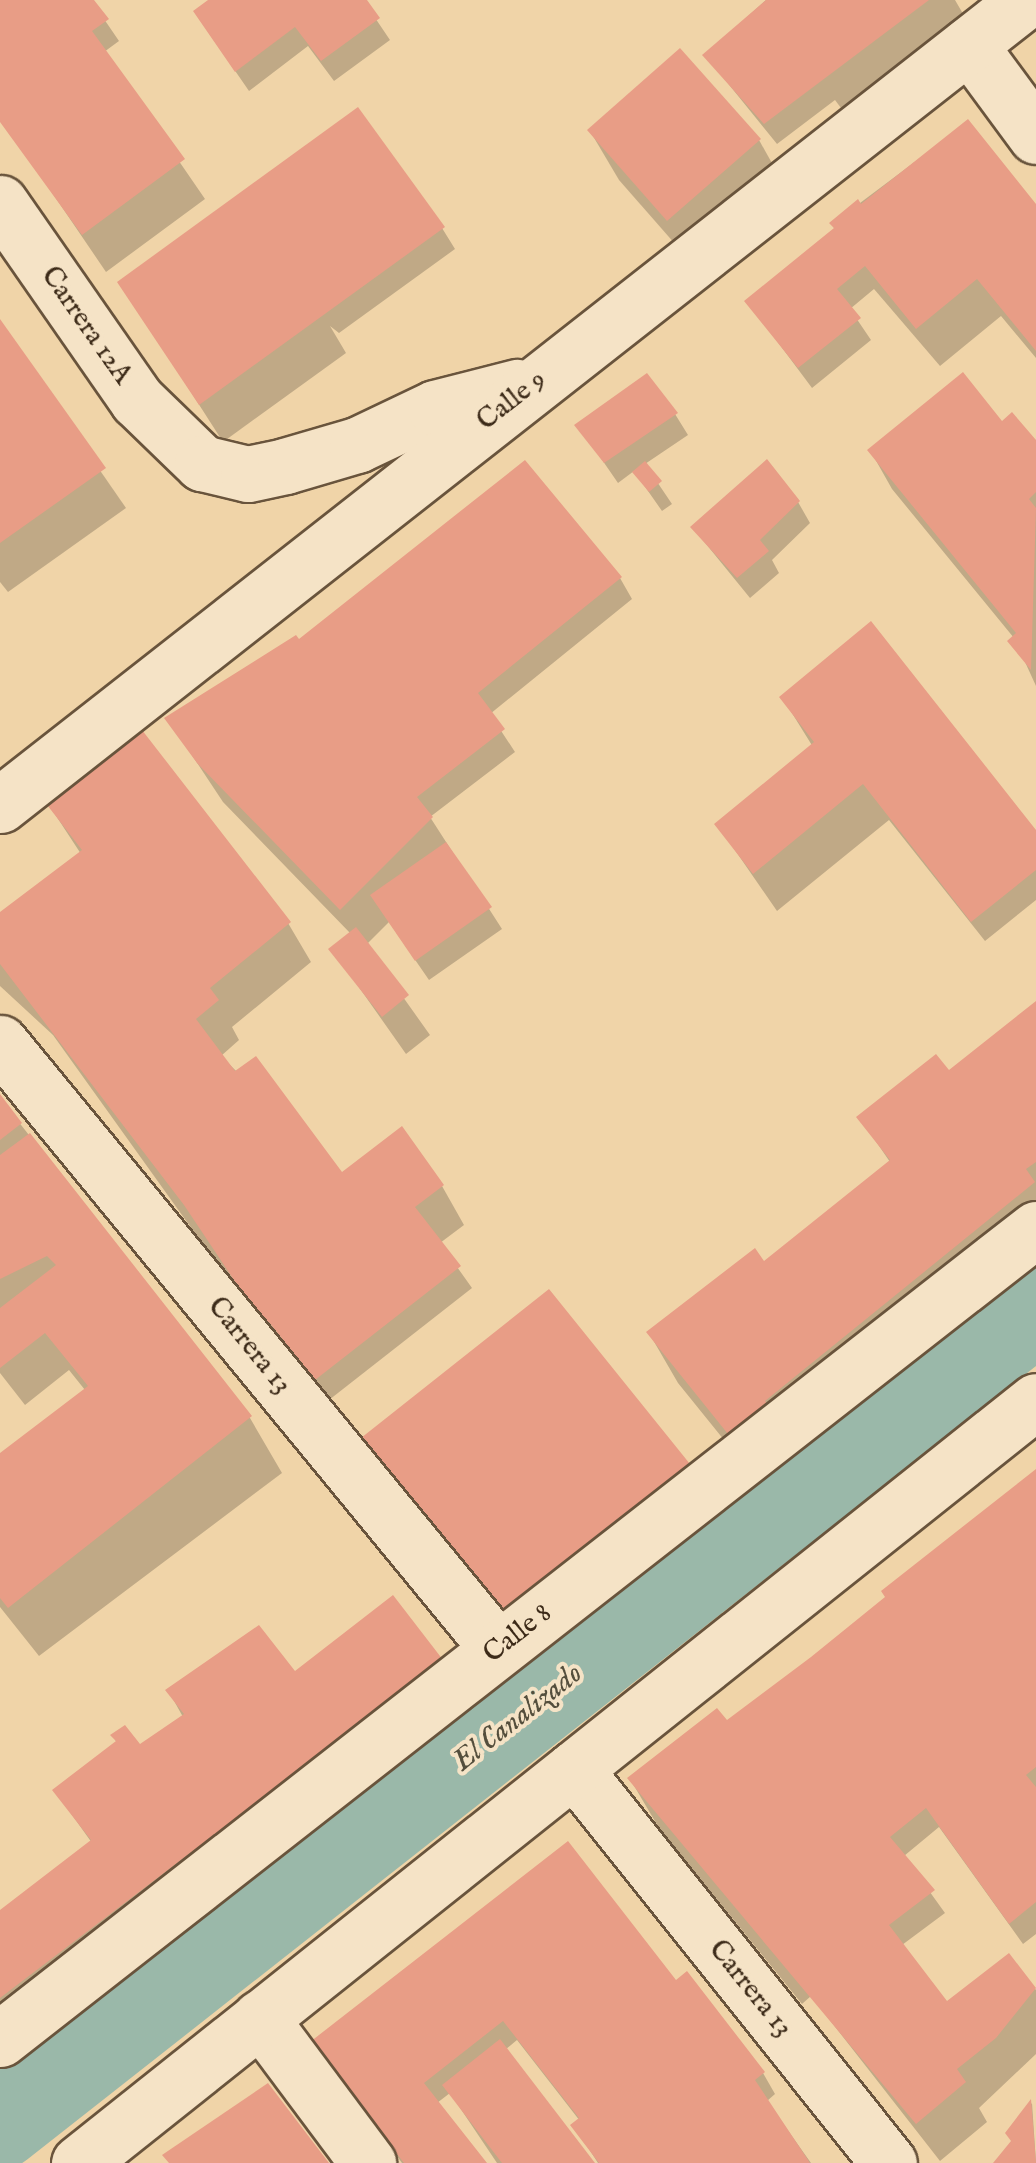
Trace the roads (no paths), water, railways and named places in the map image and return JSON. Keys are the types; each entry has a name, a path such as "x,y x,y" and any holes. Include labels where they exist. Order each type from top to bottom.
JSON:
{"street":[{"name":"Calle 9","path":"0,805 1026,0"},
{"path":"969,44 1036,136"},
{"name":"Carrera 12A","path":"0,204 137,400 202,463 248,474 357,445 435,408 534,383"},
{"name":"Carrera 13","path":"0,1043 498,1649"},
{"name":"Calle 8","path":"0,2039 1036,1229"},
{"path":"79,2163 1036,1401"},
{"name":"Carrera 13","path":"574,1769 889,2163"},
{"path":"260,2018 368,2163"}],"waterway":[{"name":"El Canalizado","path":"0,2125 1036,1310"}]}
